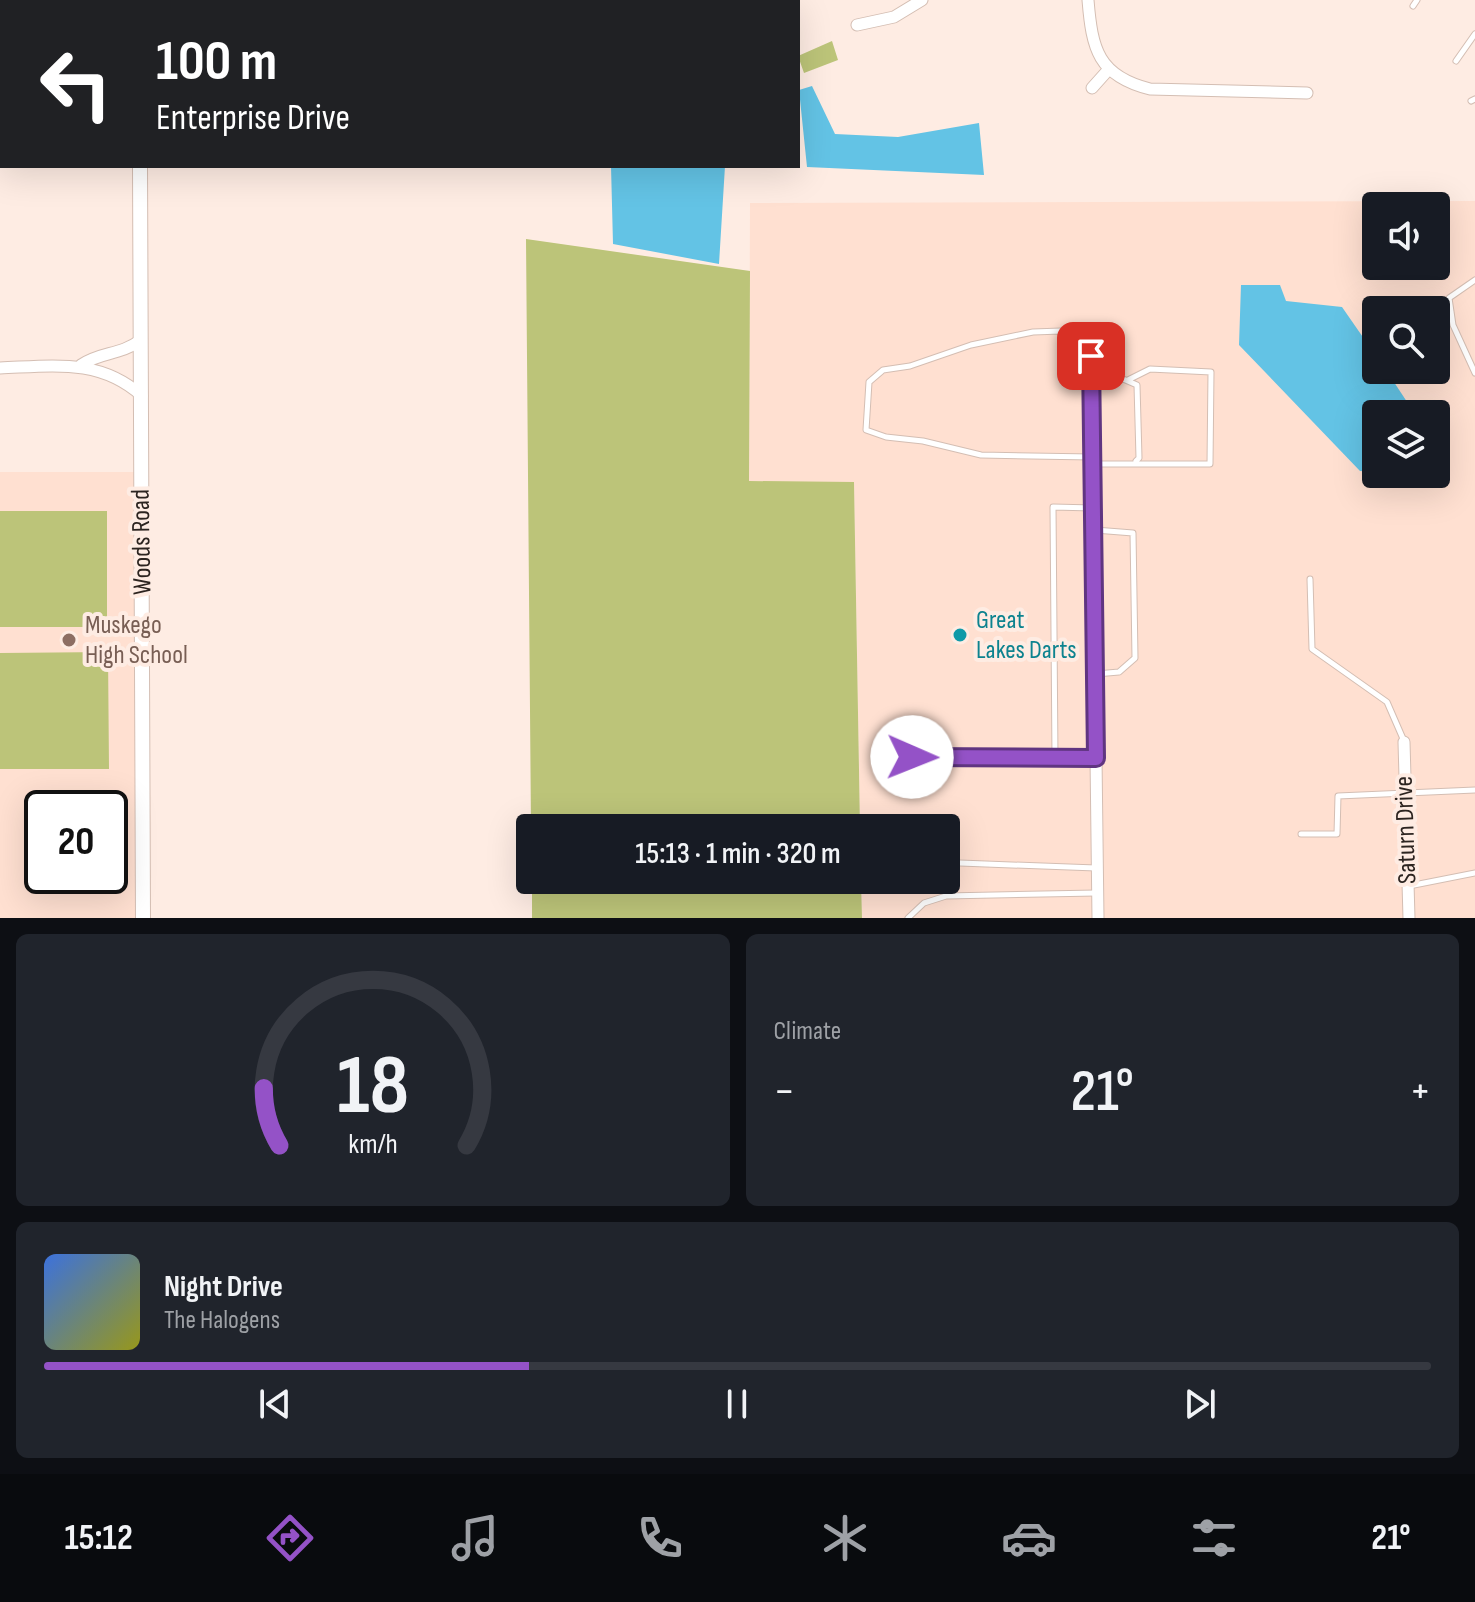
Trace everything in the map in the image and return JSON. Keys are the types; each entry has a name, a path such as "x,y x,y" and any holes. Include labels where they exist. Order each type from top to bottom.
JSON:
{"street":[{"path":"857,25 894,17 922,0"},
{"path":"1088,0 1094,42 1109,69 1133,85 1150,89 1307,93"},
{"path":"1092,88 1109,69"},
{"name":"Woods Road","path":"140,168 143,918"},
{"path":"81,365 97,354 122,354 141,340"},
{"path":"1091,361 1098,918"},
{"path":"0,368 81,365 122,378 142,396"},
{"name":"Saturn Drive","path":"1404,742 1409,918"}],"lane":[{"path":"1456,61 1475,34"},
{"path":"1475,280 1449,298 1453,325 1464,355 1475,373"},
{"path":"1128,380 1150,369 1211,372 1210,464 1146,465 1136,461 981,455 923,441 886,437 866,430 869,382 883,370 910,366 971,345 1033,332 1061,331 1079,342 1091,361 1128,380 1134,382 1138,391 1139,458 1136,461"},
{"path":"1055,758 1053,507 1094,508"},
{"path":"1095,530 1133,533 1135,658 1119,672 1096,674"},
{"path":"1310,579 1312,649 1387,702 1404,742"},
{"path":"912,757 1096,758"},
{"path":"1301,834 1337,834 1338,796 1405,796 1475,790"},
{"path":"960,863 1097,868"},
{"path":"1408,886 1475,873"},
{"path":"908,918 924,903 946,896 1097,893"}],"shaded area":[{"path":"1362,201 1362,280 1450,280 1450,201 1475,201 1475,918 862,918 861,894 960,894 960,814 860,814 854,482 749,482 750,203"},
{"name":"Muskego High School","path":"0,472 137,472 137,918 0,918"}],"green space":[{"path":"832,41 838,60 804,73 800,55"},
{"path":"526,239 750,271 749,481 854,482 860,814 531,814"},
{"path":"0,511 107,511 107,627 0,627"},
{"path":"108,652 109,769 0,769 0,653"},
{"path":"532,894 861,894 862,918 532,918"}],"water":[{"path":"812,86 835,134 898,137 979,123 984,175 807,167 800,90"},
{"path":"611,168 725,168 719,264 613,244"},
{"path":"1241,285 1280,285 1286,301 1342,307 1362,336 1362,384 1395,384 1406,400 1362,400 1362,471 1360,471 1239,345"}],"place":[{"name":"Great Lakes Darts","path":"960,635"},
{"name":"Muskego High School","path":"69,640"}],"route":[{"path":"912,757 1096,758 1091,356"}]}
